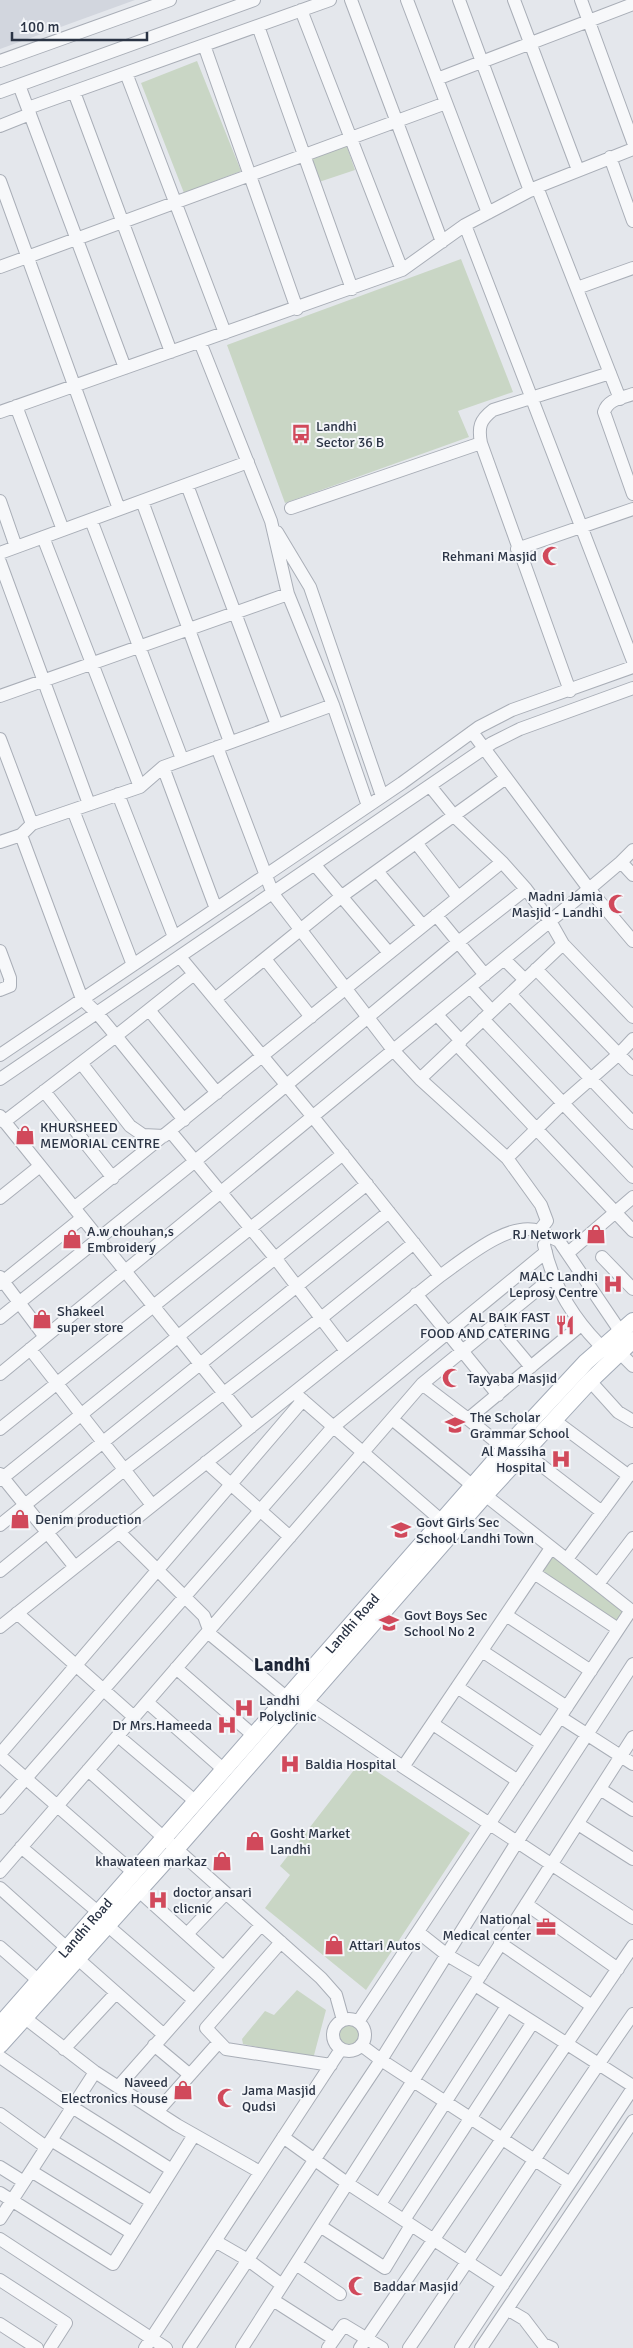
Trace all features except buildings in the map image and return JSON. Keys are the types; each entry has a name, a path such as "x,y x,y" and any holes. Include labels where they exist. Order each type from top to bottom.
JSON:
{"main road":[{"name":"Landhi Road","path":"103,1919 139,1891 305,1700 479,1490 505,1449 612,1352 627,1336 633,1321"},
{"name":"Landhi Road","path":"0,2045 25,2018 73,1954 103,1919 133,1872 286,1696 442,1521 524,1452 590,1381 612,1352"},
{"name":"Landhi Road","path":"0,2025 39,1981 73,1954"}],"street":[{"path":"0,61 170,0"},
{"path":"0,92 254,0"},
{"path":"0,126 29,111 74,92 330,0"},
{"path":"351,0 442,242"},
{"path":"407,0 488,213"},
{"path":"459,0 533,189 577,288 620,399"},
{"path":"514,0 578,170"},
{"path":"581,0 633,142"},
{"path":"437,79 633,4"},
{"path":"301,10 402,270"},
{"path":"258,26 352,288"},
{"path":"204,45 297,309"},
{"path":"126,73 225,333"},
{"path":"20,85 125,368"},
{"path":"74,92 171,352"},
{"path":"0,266 446,104"},
{"path":"0,412 297,309 402,270 465,225 533,189 633,149"},
{"path":"610,157 633,221"},
{"path":"0,181 119,510"},
{"path":"465,225 633,660"},
{"path":"577,288 633,268"},
{"path":"200,342 271,521 288,594 333,705 368,806"},
{"path":"570,691 517,549 481,443 478,427 483,417 493,410 610,373"},
{"path":"633,394 606,406 605,418 633,494"},
{"path":"16,406 63,530"},
{"path":"291,508 481,443"},
{"path":"0,553 248,462"},
{"path":"187,485 277,725"},
{"path":"0,501 16,547"},
{"path":"142,501 230,742"},
{"path":"517,549 633,509"},
{"path":"92,520 182,759"},
{"path":"271,521 310,587 382,796"},
{"path":"42,537 140,787"},
{"path":"0,562 89,804"},
{"path":"0,696 288,594"},
{"path":"0,1055 368,806 472,732 512,710 633,668"},
{"path":"0,1079 485,748 520,729 633,688"},
{"path":"0,842 21,835 32,824 140,787 162,767 333,705"},
{"path":"472,732 589,889 633,941"},
{"path":"0,739 32,824"},
{"path":"217,747 273,894 393,1050 420,1079 507,1158 541,1205 547,1221 542,1233 546,1252 554,1276 581,1325 612,1352 633,1366"},
{"path":"162,767 216,909"},
{"path":"215,999 342,896 455,817 506,778"},
{"path":"430,786 455,817 502,862 526,889 550,921 562,944 633,1016"},
{"path":"118,794 174,937"},
{"path":"73,810 133,965"},
{"path":"21,835 82,999 97,1013 184,1120"},
{"path":"417,844 458,897"},
{"path":"0,1374 437,1015 633,850"},
{"path":"45,1337 1,1281 78,1213 113,1178 502,862"},
{"path":"621,862 633,875"},
{"path":"315,865 389,954"},
{"path":"377,871 422,926"},
{"path":"0,1318 286,1087 457,943 526,889"},
{"path":"436,915 485,975"},
{"path":"420,1079 562,944"},
{"path":"0,951 10,978 10,986 0,990"},
{"path":"180,957 261,1057 313,1117 440,1276"},
{"path":"265,959 311,1017"},
{"path":"504,959 525,980"},
{"path":"536,969 633,1069"},
{"path":"194,974 44,1091 2,1119 225,1393 250,1427"},
{"path":"470,987 488,1015 562,1104 633,1177"},
{"path":"510,994 633,1123"},
{"path":"149,1010 217,1093"},
{"path":"437,1015 459,1043 536,1129 633,1230"},
{"path":"507,1158 633,1039"},
{"path":"81,1063 130,1126 143,1135 167,1134 194,1162 276,1259 346,1351"},
{"path":"44,1091 113,1178"},
{"path":"0,1429 343,1154"},
{"path":"0,1198 40,1166"},
{"path":"75,1567 1,1477 276,1259 367,1184"},
{"path":"568,1253 633,1198"},
{"path":"0,1525 389,1212"},
{"path":"133,1872 0,1755 231,1485 299,1396 346,1351 416,1294 492,1239 506,1233 542,1233 559,1241 627,1336"},
{"path":"0,1571 124,1469 320,1319 414,1243"},
{"path":"0,1808 183,1596 260,1512 333,1427 546,1252"},
{"path":"602,1257 633,1289"},
{"path":"0,1872 422,1384 554,1276"},
{"path":"416,1294 498,1395"},
{"path":"495,1324 531,1367"},
{"path":"468,1420 581,1325"},
{"path":"30,1349 152,1505"},
{"path":"590,1381 618,1412 633,1421"},
{"path":"422,1384 505,1449"},
{"path":"299,1396 442,1521"},
{"path":"0,1627 250,1427 299,1396"},
{"path":"358,2022 591,1671 631,1607 552,1548 392,1419"},
{"path":"554,1420 631,1473 566,1559"},
{"path":"524,1452 602,1512"},
{"path":"206,1462 260,1512 290,1536"},
{"path":"118,1532 204,1616 211,1635 286,1696"},
{"path":"598,1584 633,1538"},
{"path":"403,1767 552,1548"},
{"path":"534,1573 618,1629"},
{"path":"17,1613 75,1666 104,1688 134,1717"},
{"path":"506,1615 591,1671"},
{"path":"482,1651 564,1712 587,1735 633,1764"},
{"path":"189,2348 381,2060 517,1842 633,1664"},
{"path":"176,1668 253,1735"},
{"path":"457,1687 542,1744"},
{"path":"305,1700 550,1865 633,1918"},
{"path":"147,1702 223,1769"},
{"path":"433,1724 518,1781"},
{"path":"118,1736 196,1801"},
{"path":"244,2347 633,1737"},
{"path":"88,1770 178,1848 321,1978 336,1995 343,2020"},
{"path":"600,1789 633,1810"},
{"path":"578,1824 633,1859"},
{"path":"21,1847 194,2000"},
{"path":"0,1888 164,2035"},
{"path":"139,1891 223,1967"},
{"path":"187,1934 226,1893"},
{"path":"526,1904 618,1969"},
{"path":"118,2087 261,1925"},
{"path":"418,1932 508,2006 633,2087 461,2348"},
{"path":"281,1942 206,2028 226,2048 331,2065"},
{"path":"500,1943 592,2006"},
{"path":"363,2343 633,1946"},
{"path":"0,1947 39,1981"},
{"path":"64,2049 116,1993"},
{"path":"380,2204 508,2006"},
{"path":"409,2348 469,2261 533,2159 633,2014"},
{"path":"25,2018 95,2072 157,2112 260,2172"},
{"path":"343,2020 358,2022 364,2031 361,2045 352,2051 341,2049 334,2043 333,2032 338,2023 343,2020"},
{"path":"320,2226 385,2268 408,2222 470,2117 533,2022"},
{"path":"157,2112 219,2042"},
{"path":"154,2045 190,2075"},
{"path":"361,2045 570,2183"},
{"path":"148,2343 341,2049"},
{"path":"0,2057 72,2107 172,2170"},
{"path":"0,2219 95,2072"},
{"path":"0,2114 152,2202"},
{"path":"482,2348 633,2121"},
{"path":"0,2193 113,2264 194,2134"},
{"path":"283,2137 347,2183 469,2261 502,2285"},
{"path":"0,2167 24,2182"},
{"path":"31,2171 132,2233"},
{"path":"0,2239 148,2343 166,2348"},
{"path":"215,2241 248,2260 282,2285"},
{"path":"296,2264 340,2294"},
{"path":"0,2280 66,2323 50,2348"},
{"path":"273,2300 331,2344 344,2325 363,2343 382,2348"},
{"path":"507,2309 524,2319 543,2344 552,2348"},
{"path":"0,2324 37,2348"}],"shaded area":[{"path":"0,0 135,0 0,49"}],"green space":[{"path":"197,61 241,171 184,193 141,83"},
{"path":"346,144 355,170 319,182 310,157"},
{"path":"461,259 513,392 458,411 469,437 285,503 227,345"},
{"path":"551,1548 631,1610 618,1629 534,1573"},
{"path":"361,1761 470,1833 366,1990 265,1908 290,1875 280,1866"},
{"path":"297,1990 326,2010 313,2059 243,2044 242,2039 265,2011 274,2015"},
{"path":"349,2024 357,2027 360,2035 357,2043 349,2046 341,2043 338,2035 341,2027"}],"place":[{"name":"Landhi Sector 36 B","path":"301,434"},
{"name":"Rehmani Masjid","path":"552,556"},
{"name":"Madni Jamia Masjid - Landhi","path":"618,904"},
{"name":"KHURSHEED MEMORIAL CENTRE","path":"25,1135"},
{"name":"RJ Network","path":"596,1234"},
{"name":"A.w chouhan,s Embroidery","path":"72,1239"},
{"name":"MALC Landhi Leprosy Centre","path":"613,1284"},
{"name":"Shakeel super store","path":"42,1319"},
{"name":"AL BAIK FAST FOOD AND CATERING","path":"565,1325"},
{"name":"Tayyaba Masjid","path":"452,1378"},
{"name":"The Scholar Grammar School","path":"455,1425"},
{"name":"Al Massiha Hospital","path":"561,1459"},
{"name":"Denim production","path":"20,1519"},
{"name":"Govt Girls Sec School Landhi Town","path":"401,1530"},
{"name":"Govt Boys Sec School No 2","path":"389,1623"},
{"name":"Landhi Polyclinic","path":"244,1708"},
{"name":"Dr Mrs.Hameeda","path":"227,1725"},
{"name":"Baldia Hospital","path":"290,1764"},
{"name":"Gosht Market Landhi","path":"255,1841"},
{"name":"khawateen markaz","path":"222,1861"},
{"name":"doctor ansari clicnic","path":"158,1900"},
{"name":"National Medical center","path":"546,1927"},
{"name":"Attari Autos","path":"334,1945"},
{"name":"Naveed Electronics House","path":"183,2090"},
{"name":"Jama Masjid Qudsi","path":"227,2098"},
{"name":"Baddar Masjid","path":"358,2286"}],"district":[{"name":"Landhi","path":"282,1664"}]}
